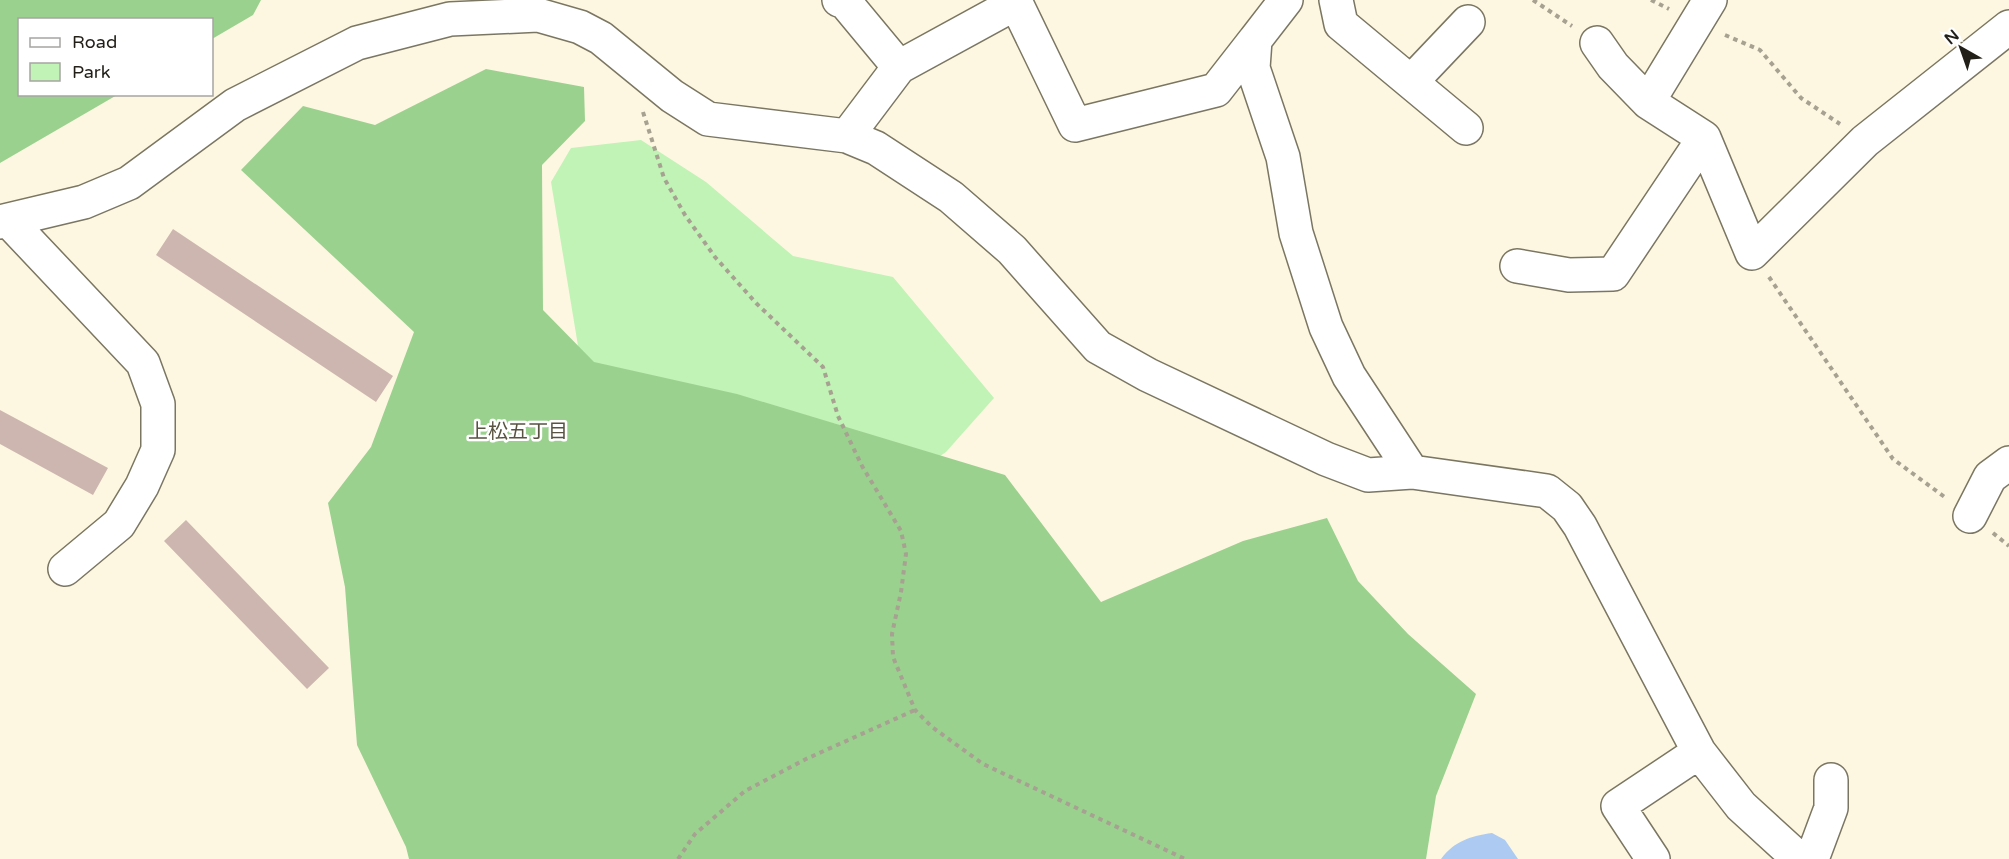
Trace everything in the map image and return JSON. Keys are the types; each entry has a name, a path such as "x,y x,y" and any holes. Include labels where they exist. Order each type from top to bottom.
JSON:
{"street":[{"path":"847,136 899,67 1016,3 1075,125 1216,90 1287,0"},
{"path":"1336,0 1341,24 1466,128"},
{"path":"843,1 899,67"},
{"path":"1648,102 1703,11"},
{"path":"4,221 84,202 129,183 235,105 357,43 450,19 538,15 580,27 634,62 672,96 708,119 847,136 876,148 951,197 1012,250 1098,348 1148,375 1326,459 1368,474 1412,472 1547,491 1568,507 1580,526 1699,752 1742,806 1799,859"},
{"path":"1411,82 1468,22"},
{"path":"1597,43 1613,66 1648,102 1704,138 1752,253 1865,141 2009,27"},
{"path":"1255,40 1254,68 1283,157 1296,233 1326,327 1349,376 1412,472"},
{"path":"1517,266 1569,275 1613,274 1704,138"},
{"path":"4,221 143,363 158,404 158,450 142,486 119,524 65,568"},
{"path":"1970,516 1990,477 2009,463"},
{"path":"1653,859 1618,806 1699,752"},
{"path":"1812,859 1831,808 1831,780"}],"path":[{"path":"1533,0 1597,43"},
{"path":"1651,0 1703,11 1760,50 1801,98 1865,141"},
{"path":"634,62 644,119 664,178 715,256 756,303 823,367 838,416 862,466 901,531 906,554 892,634 893,657 915,710 932,727 983,764 1185,859"},
{"path":"1752,253 1893,459 2009,546"},
{"path":"678,859 695,834 745,791 806,759 915,710"}],"green space":[{"path":"0,0 261,0 253,15 213,38 213,18 18,18 18,96 115,96 0,163"},
{"path":"486,69 584,87 585,121 542,165 543,310 594,362 737,394 1005,475 1101,602 1243,541 1327,518 1358,581 1408,634 1476,694 1436,796 1426,859 409,859 406,847 357,745 345,587 328,503 371,447 414,332 241,170 303,106 375,125"},
{"path":"641,140 706,182 793,256 893,277 994,398 946,452 909,477 581,364 551,182 571,148"}],"water":[{"path":"1492,833 1505,840 1518,859 1441,859 1464,840"}],"building":[{"path":"173,229 393,376 376,402 156,255"},
{"path":"0,410 108,468 93,495 0,444"},
{"path":"186,520 329,668 307,689 164,541"}],"district":[{"name":"上松五丁目","path":"518,431"}]}
